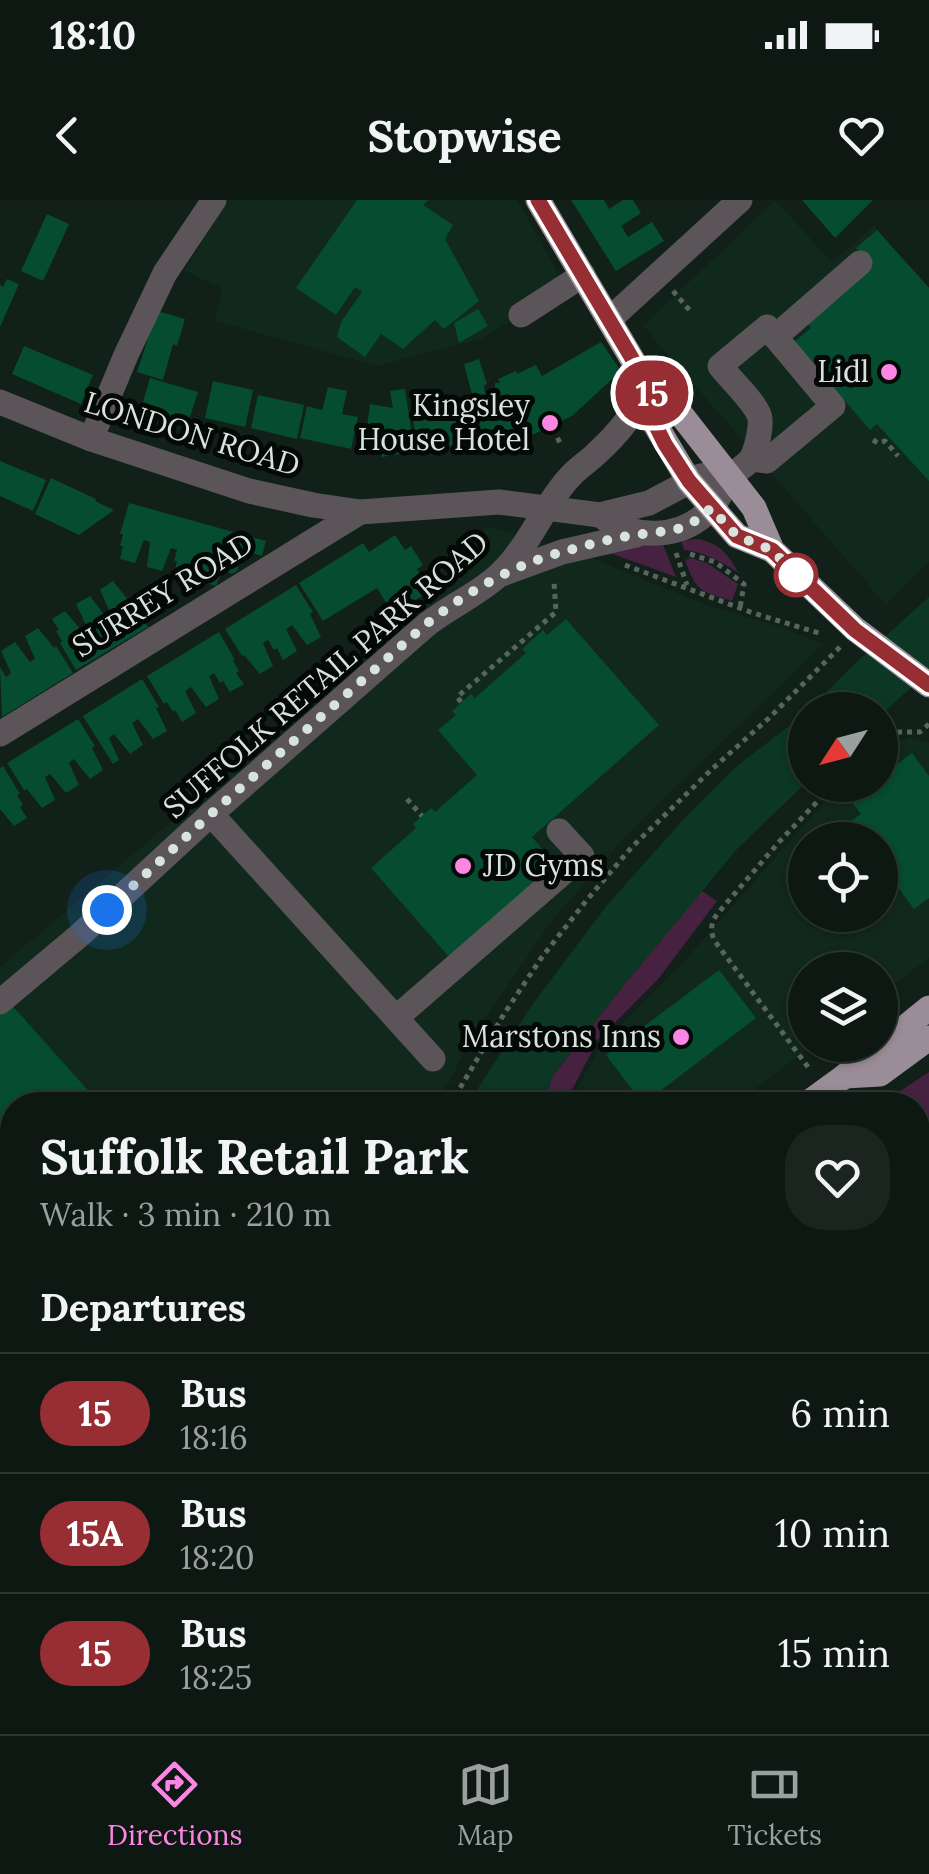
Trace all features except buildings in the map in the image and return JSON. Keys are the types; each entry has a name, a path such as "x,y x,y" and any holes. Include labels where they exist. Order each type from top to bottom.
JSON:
{"main road":[{"path":"538,200 650,389 655,424 689,481 737,536 772,550"},
{"path":"650,389 672,404 754,508 772,550 854,639 929,685"},
{"path":"823,1092 929,1008"},
{"path":"846,1076 880,1074 929,1038"}],"street":[{"path":"91,438 164,273 214,200"},
{"path":"610,319 740,200"},
{"path":"776,337 860,263"},
{"path":"521,315 584,276"},
{"path":"499,576 562,552 684,527 711,508 730,477 751,459 761,432 761,418 720,366 767,327 832,406 767,461 751,459"},
{"path":"548,507 567,479 619,432 650,389"},
{"name":"LONDON ROAD","path":"0,402 91,438 249,491 360,512 499,502 600,515 650,503 700,476 730,477"},
{"name":"SUFFOLK RETAIL PARK ROAD","path":"0,1002 424,626 499,576 532,537 548,507"},
{"name":"SURREY ROAD","path":"0,734 360,512"},
{"name":"LONDON ROAD","path":"600,515 614,526 646,533"},
{"path":"211,814 434,1059"},
{"path":"396,1018 582,856 558,830"}],"path":[{"path":"670,289 691,312"},
{"path":"553,429 561,445"},
{"path":"873,440 878,444 885,441 898,456"},
{"path":"674,546 688,588"},
{"path":"677,556 702,557 738,578 744,584 740,608"},
{"path":"618,562 740,608 822,634 854,639"},
{"path":"461,702 457,697 556,612"},
{"path":"457,1092 523,986 631,848 854,639"},
{"path":"898,732 920,732 929,724"},
{"path":"407,799 422,816"},
{"path":"808,1067 714,940 711,929 718,912 817,802"}],"shaded area":[{"path":"228,200 517,200 566,287 481,339 377,366 215,321 222,288 184,271"},
{"path":"775,200 832,262 874,226 929,287 929,562 886,605 643,326"},
{"path":"486,526 577,552 704,604 823,644 627,835 551,922 471,1039 444,1092 0,1092 0,967 360,661 472,547"},
{"path":"700,539 723,551 739,573 706,555 684,550 681,540"},
{"path":"662,542 676,577 607,552 607,549"},
{"path":"685,560 707,563 738,584 732,601 696,585"},
{"path":"929,597 929,671 898,699 898,692 827,692"},
{"path":"788,727 788,800 738,848 623,986 552,1077 548,1092 476,1092 532,1005 607,905 738,765"},
{"path":"912,738 929,743 929,958 898,981 898,952 788,952 791,1062 751,1092 575,1092 601,1045 678,968 788,843 788,932 898,932 898,822 807,822 825,802 898,802 898,741"},
{"path":"702,891 717,901 659,978 598,1040 571,1092 548,1092 552,1077"},
{"path":"929,1072 929,1092 899,1092"}],"bus line":[{"name":"15","path":"538,200 652,392 655,424 701,496 737,536 772,550 855,630 929,685"}],"place":[{"name":"Lidl","path":"889,372"},
{"name":"Kingsley House Hotel","path":"550,423"},
{"name":"JD Gyms","path":"463,866"},
{"name":"Marstons Inns","path":"681,1037"}],"route":[{"path":"107,910 424,626 499,576 562,552 646,533 668,532 694,522 711,508 737,536 772,550 796,575"}]}
